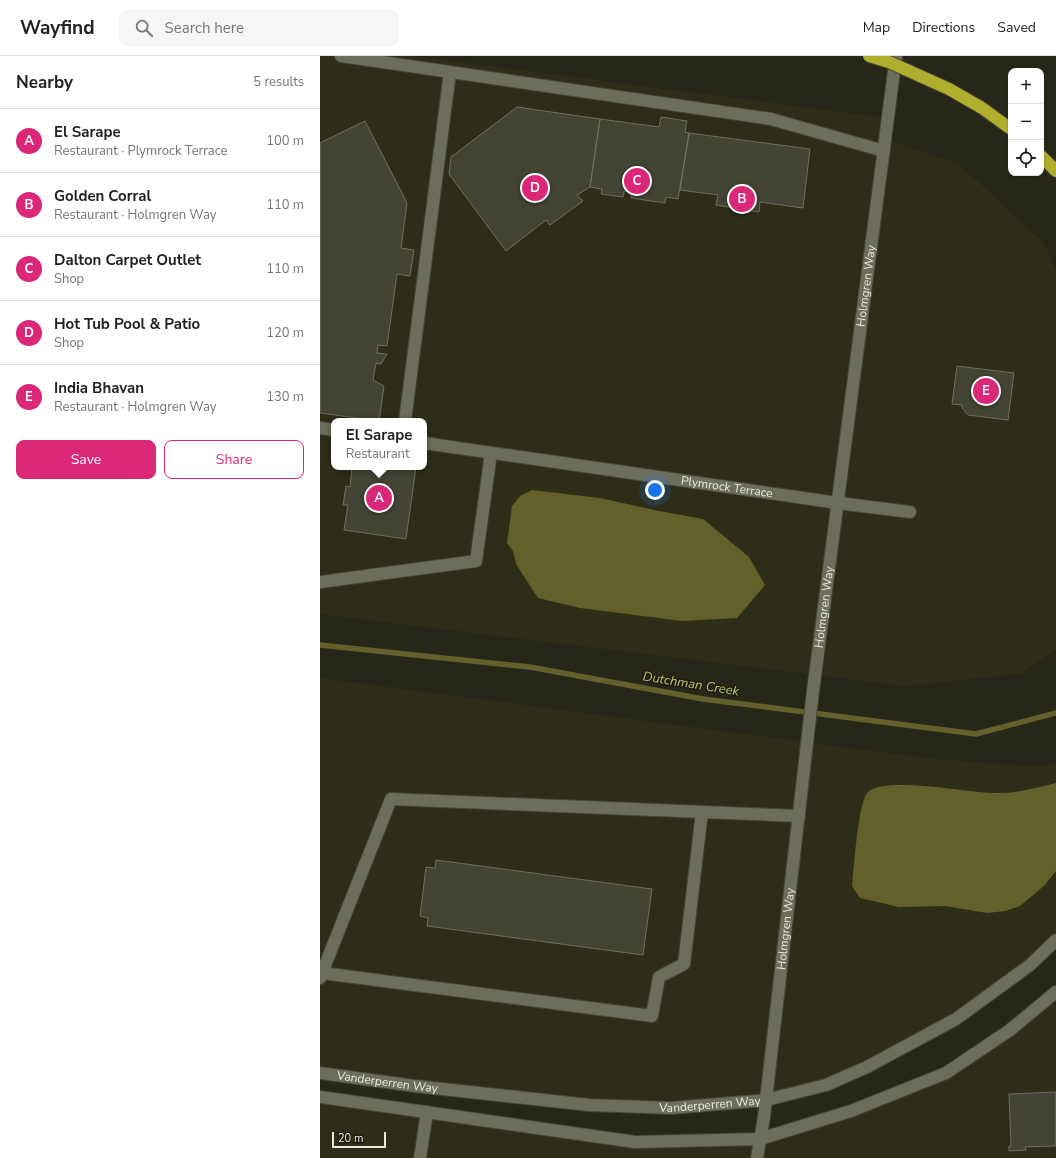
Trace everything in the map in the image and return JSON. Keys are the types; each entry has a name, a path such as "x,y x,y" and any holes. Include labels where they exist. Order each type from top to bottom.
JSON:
{"highway":[{"path":"869,56 889,62 949,89 982,108 1008,127"},
{"path":"1044,159 1056,171"}],"street":[{"path":"341,56 771,119 884,151"},
{"name":"Holmgren Way","path":"757,1158 766,1100 813,691 896,56"},
{"path":"405,418 450,72"},
{"path":"320,428 331,430"},
{"name":"Plymrock Terrace","path":"427,443 838,503 910,512"},
{"path":"320,582 476,561 491,453"},
{"path":"702,812 684,964 659,977 652,1016 321,976 390,799 799,816"},
{"name":"Vanderperren Way","path":"320,1072 415,1086 590,1105 672,1108 766,1100 826,1085 867,1067 956,1019 1030,965 1056,940"},
{"name":"Vanderperren Way","path":"320,1097 634,1142 760,1139 851,1111 946,1073 1010,1030 1056,992"},
{"path":"420,1158 427,1112"}],"shaded area":[{"path":"320,56 414,56 888,118 885,139 959,164 1043,242 1056,270 1056,650 1020,674 905,686 320,614"},
{"path":"532,490 600,498 703,519 749,557 765,585 737,618 682,621 580,608 538,598 516,564 513,551 507,543 512,506 520,496"},
{"path":"320,678 935,759 1043,767 1056,762 1056,940 956,1019 826,1085 671,1108 320,1073"},
{"path":"1056,783 1056,871 1045,885 1020,906 1005,911 987,913 945,906 899,907 860,898 852,886 861,810 867,793 876,788 890,785 907,785 1009,793"},
{"path":"1056,992 1056,1158 320,1158 320,1097 635,1142 760,1139 946,1073"}],"building":[{"path":"517,107 600,119 590,187 577,195 583,201 550,225 546,220 506,251 449,174 451,157"},
{"path":"661,117 687,121 685,132 689,133 678,199 666,197 665,203 631,198 632,192 624,191 623,197 601,194 602,189 590,187 600,119 659,127"},
{"path":"365,121 407,203 401,248 414,250 410,276 397,274 387,346 378,345 377,353 387,354 381,364 376,363 373,380 384,386 379,418 357,418 320,413 320,143"},
{"path":"689,133 810,149 803,208 760,202 759,212 716,205 718,195 680,190"},
{"path":"957,366 1014,373 1008,420 968,415 962,408 962,405 952,404"},
{"path":"352,470 416,470 406,539 344,530 348,505 343,505 346,486 350,487"},
{"path":"436,860 652,889 643,955 427,926 428,918 420,916 426,867 435,868"},
{"path":"1056,1092 1056,1146 1025,1147 1026,1150 1009,1151 1009,1146 1011,1146 1009,1094"}],"waterway":[{"name":"Dutchman Creek","path":"320,645 530,667 703,699 976,734 1056,713"}],"place":[{"name":"Dalton Carpet Outlet","path":"637,181"},
{"name":"Hot Tub Pool & Patio","path":"535,188"},
{"name":"Golden Corral","path":"742,199"},
{"name":"India Bhavan","path":"986,391"},
{"name":"El Sarape","path":"379,498"}]}
